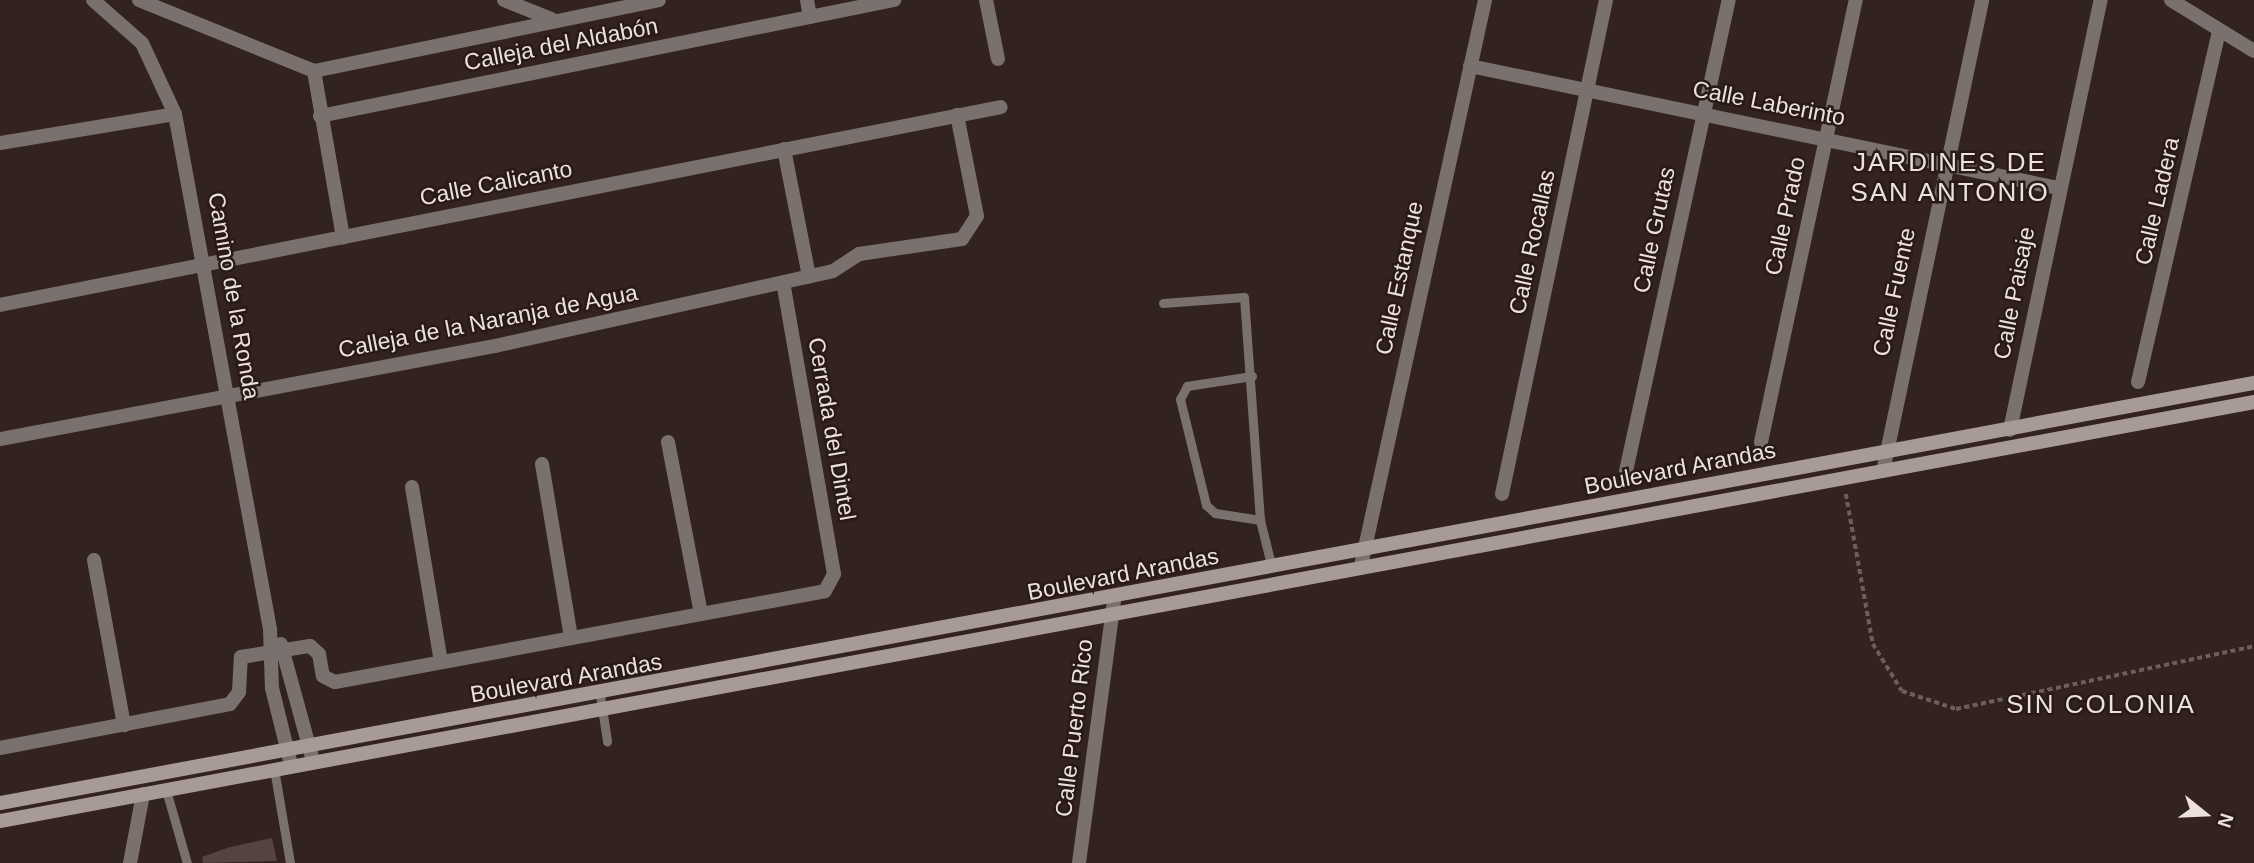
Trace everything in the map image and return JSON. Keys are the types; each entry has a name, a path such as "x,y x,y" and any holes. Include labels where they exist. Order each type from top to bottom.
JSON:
{"main road":[{"name":"Boulevard Arandas","path":"1113,605 1272,568 1362,559 1882,453 2254,383"},
{"name":"Boulevard Arandas","path":"0,803 290,758 1362,559 1883,471 2254,402"},
{"name":"Boulevard Arandas","path":"0,821 274,769 290,758"}],"street":[{"name":"Camino de la Ronda","path":"93,0 142,43 175,114 206,264 270,629 268,653 290,758"},
{"path":"139,0 314,71 343,237"},
{"path":"504,0 551,19"},
{"name":"Calleja del Aldabón","path":"314,71 551,19 659,0"},
{"path":"807,0 810,17"},
{"name":"Calleja del Aldabón","path":"320,116 894,0"},
{"path":"986,0 999,59"},
{"name":"Calle Estanque","path":"1362,559 1485,0"},
{"name":"Calle Rocallas","path":"1502,494 1606,0"},
{"name":"Calle Grutas","path":"1626,471 1729,0"},
{"name":"Calle Prado","path":"1761,442 1856,0"},
{"name":"Calle Fuente","path":"1883,471 1882,453 1982,0"},
{"name":"Calle Paisaje","path":"2010,430 2058,188 2101,0"},
{"path":"2171,0 2254,51"},
{"name":"Calle Ladera","path":"2138,382 2219,31"},
{"name":"Calle Laberinto","path":"1470,66 1825,136 2058,188"},
{"name":"Calle Calicanto","path":"0,305 1001,107"},
{"path":"0,143 175,114"},
{"name":"Calleja de la Naranja de Agua","path":"0,439 228,393 495,346 809,277 859,254 962,239 975,227 957,115"},
{"path":"784,149 809,277"},
{"name":"Cerrada del Dintel","path":"702,614 825,591 831,583 783,282"},
{"path":"0,748 230,704 239,692 238,662 268,653 316,649 323,676 335,682 702,614 668,442"},
{"path":"542,464 571,638"},
{"path":"412,487 441,662"},
{"path":"94,560 124,725"},
{"name":"Calle Puerto Rico","path":"1079,863 1113,605"},
{"name":"Camino de la Ronda","path":"270,629 285,650 312,754"},
{"path":"130,863 143,794"}],"lane":[{"path":"1163,303 1244,297 1252,376 1260,520 1272,568"},
{"path":"1252,376 1188,386 1180,399 1206,505 1215,513 1260,520"},
{"path":"601,701 607,741"},
{"path":"274,769 290,863"},
{"path":"166,790 187,863"}],"path":[{"path":"1843,478 1873,644 1902,691 1956,709 2254,646"}],"building":[{"path":"272,838 277,861 203,863 202,857 230,847"}],"district":[{"name":"JARDINES DE SAN ANTONIO","path":"1950,178"},
{"name":"SIN COLONIA","path":"2101,705"}]}
